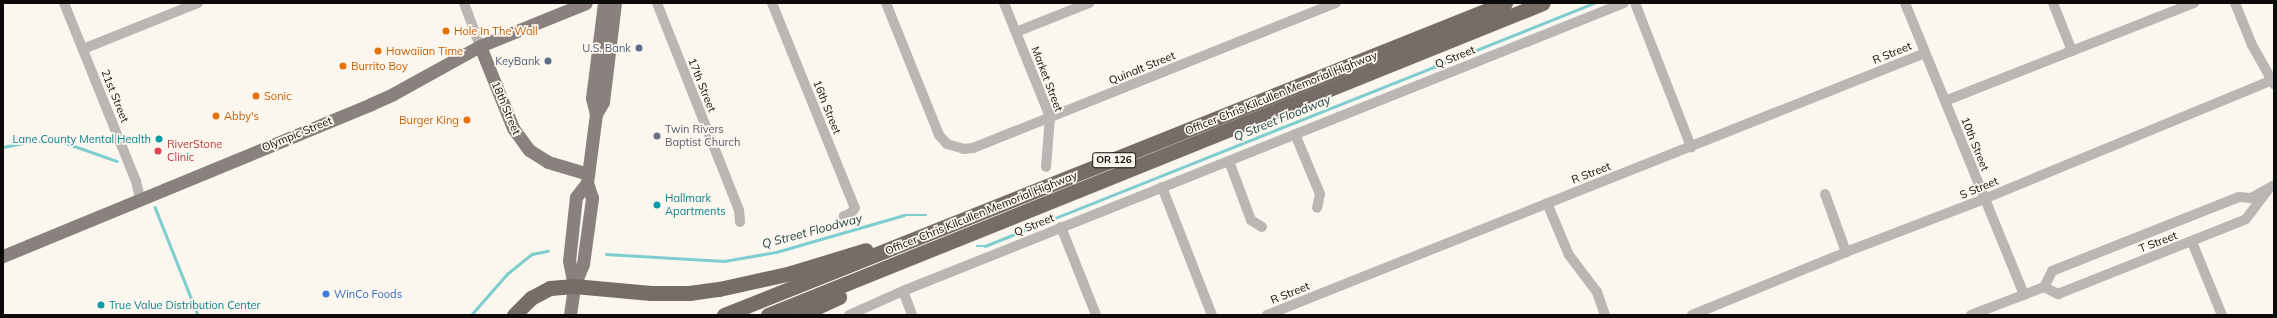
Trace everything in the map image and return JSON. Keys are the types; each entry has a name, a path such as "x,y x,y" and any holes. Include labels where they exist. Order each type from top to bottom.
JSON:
{"highway":[{"name":"Officer Chris Kilcullen Memorial Highway","path":"724,315 895,248 1505,3"},
{"name":"Officer Chris Kilcullen Memorial Highway","path":"768,315 1543,3"},
{"path":"514,315 531,298 550,288 574,286 652,293 689,293 719,289 791,273 865,250 895,248"},
{"path":"800,315 872,282 888,267"}],"main road":[{"name":"Olympic Street","path":"3,256 393,94 480,46 586,3"},
{"path":"570,315 574,286 569,261 576,197 588,178 596,114 592,98 604,3"},
{"path":"596,114 603,102 615,3"},
{"name":"18th Street","path":"480,46 513,128 529,150 548,162 588,178"}],"street":[{"name":"21st Street","path":"64,3 136,181 140,199"},
{"path":"83,49 198,3"},
{"name":"18th Street","path":"464,3 480,46"},
{"name":"17th Street","path":"657,3 739,210 740,222"},
{"name":"16th Street","path":"772,3 854,208 851,213 844,216"},
{"name":"Quinalt Street","path":"886,3 939,135 947,144 956,148 973,148 1336,3"},
{"name":"Market Street","path":"1004,3 1050,117 1046,167"},
{"path":"1016,32 1089,3"},
{"name":"Q Street","path":"849,315 903,291 1061,227 1624,3"},
{"path":"1635,3 1691,147"},
{"name":"10th Street","path":"1905,3 2024,295"},
{"path":"2052,3 2072,51"},
{"path":"1945,101 2194,3"},
{"path":"2235,3 2252,45 2273,82"},
{"name":"R Street","path":"1267,315 1925,53"},
{"name":"S Street","path":"1692,315 2273,82"},
{"path":"1294,134 1320,194 1317,208"},
{"path":"1229,161 1251,220 1262,227"},
{"path":"1162,187 1212,315"},
{"name":"T Street","path":"2272,187 2246,219 2192,242 2058,294 2044,287 2052,271 2239,197 2251,198 2272,187"},
{"path":"1825,194 1846,252"},
{"path":"1547,203 1568,255 1597,292 1605,315"},
{"path":"1061,227 1096,315"},
{"path":"2192,242 2222,315"},
{"path":"1971,315 2044,287"},
{"path":"903,291 912,315"}],"waterway":[{"name":"Q Street Floodway","path":"977,246 985,246 1594,3"},
{"name":"Q Street Floodway","path":"3,147 35,141 63,142 117,161"},
{"name":"Q Street Floodway","path":"155,207 198,315"},
{"name":"Q Street Floodway","path":"606,254 724,261 776,252 904,215 926,215"},
{"name":"Q Street Floodway","path":"471,315 507,274 532,254 548,251"}],"place":[{"name":"Hole In The Wall","path":"446,31"},
{"name":"U.S. Bank","path":"639,48"},
{"name":"Hawaiian Time","path":"378,51"},
{"name":"KeyBank","path":"548,61"},
{"name":"Burrito Boy","path":"343,66"},
{"name":"Sonic","path":"256,96"},
{"name":"Abby's","path":"216,116"},
{"name":"Burger King","path":"467,120"},
{"name":"Twin Rivers Baptist Church","path":"657,136"},
{"name":"Lane County Mental Health","path":"159,139"},
{"name":"RiverStone Clinic","path":"158,151"},
{"name":"Hallmark Apartments","path":"657,205"},
{"name":"WinCo Foods","path":"326,294"},
{"name":"True Value Distribution Center","path":"101,305"}]}
